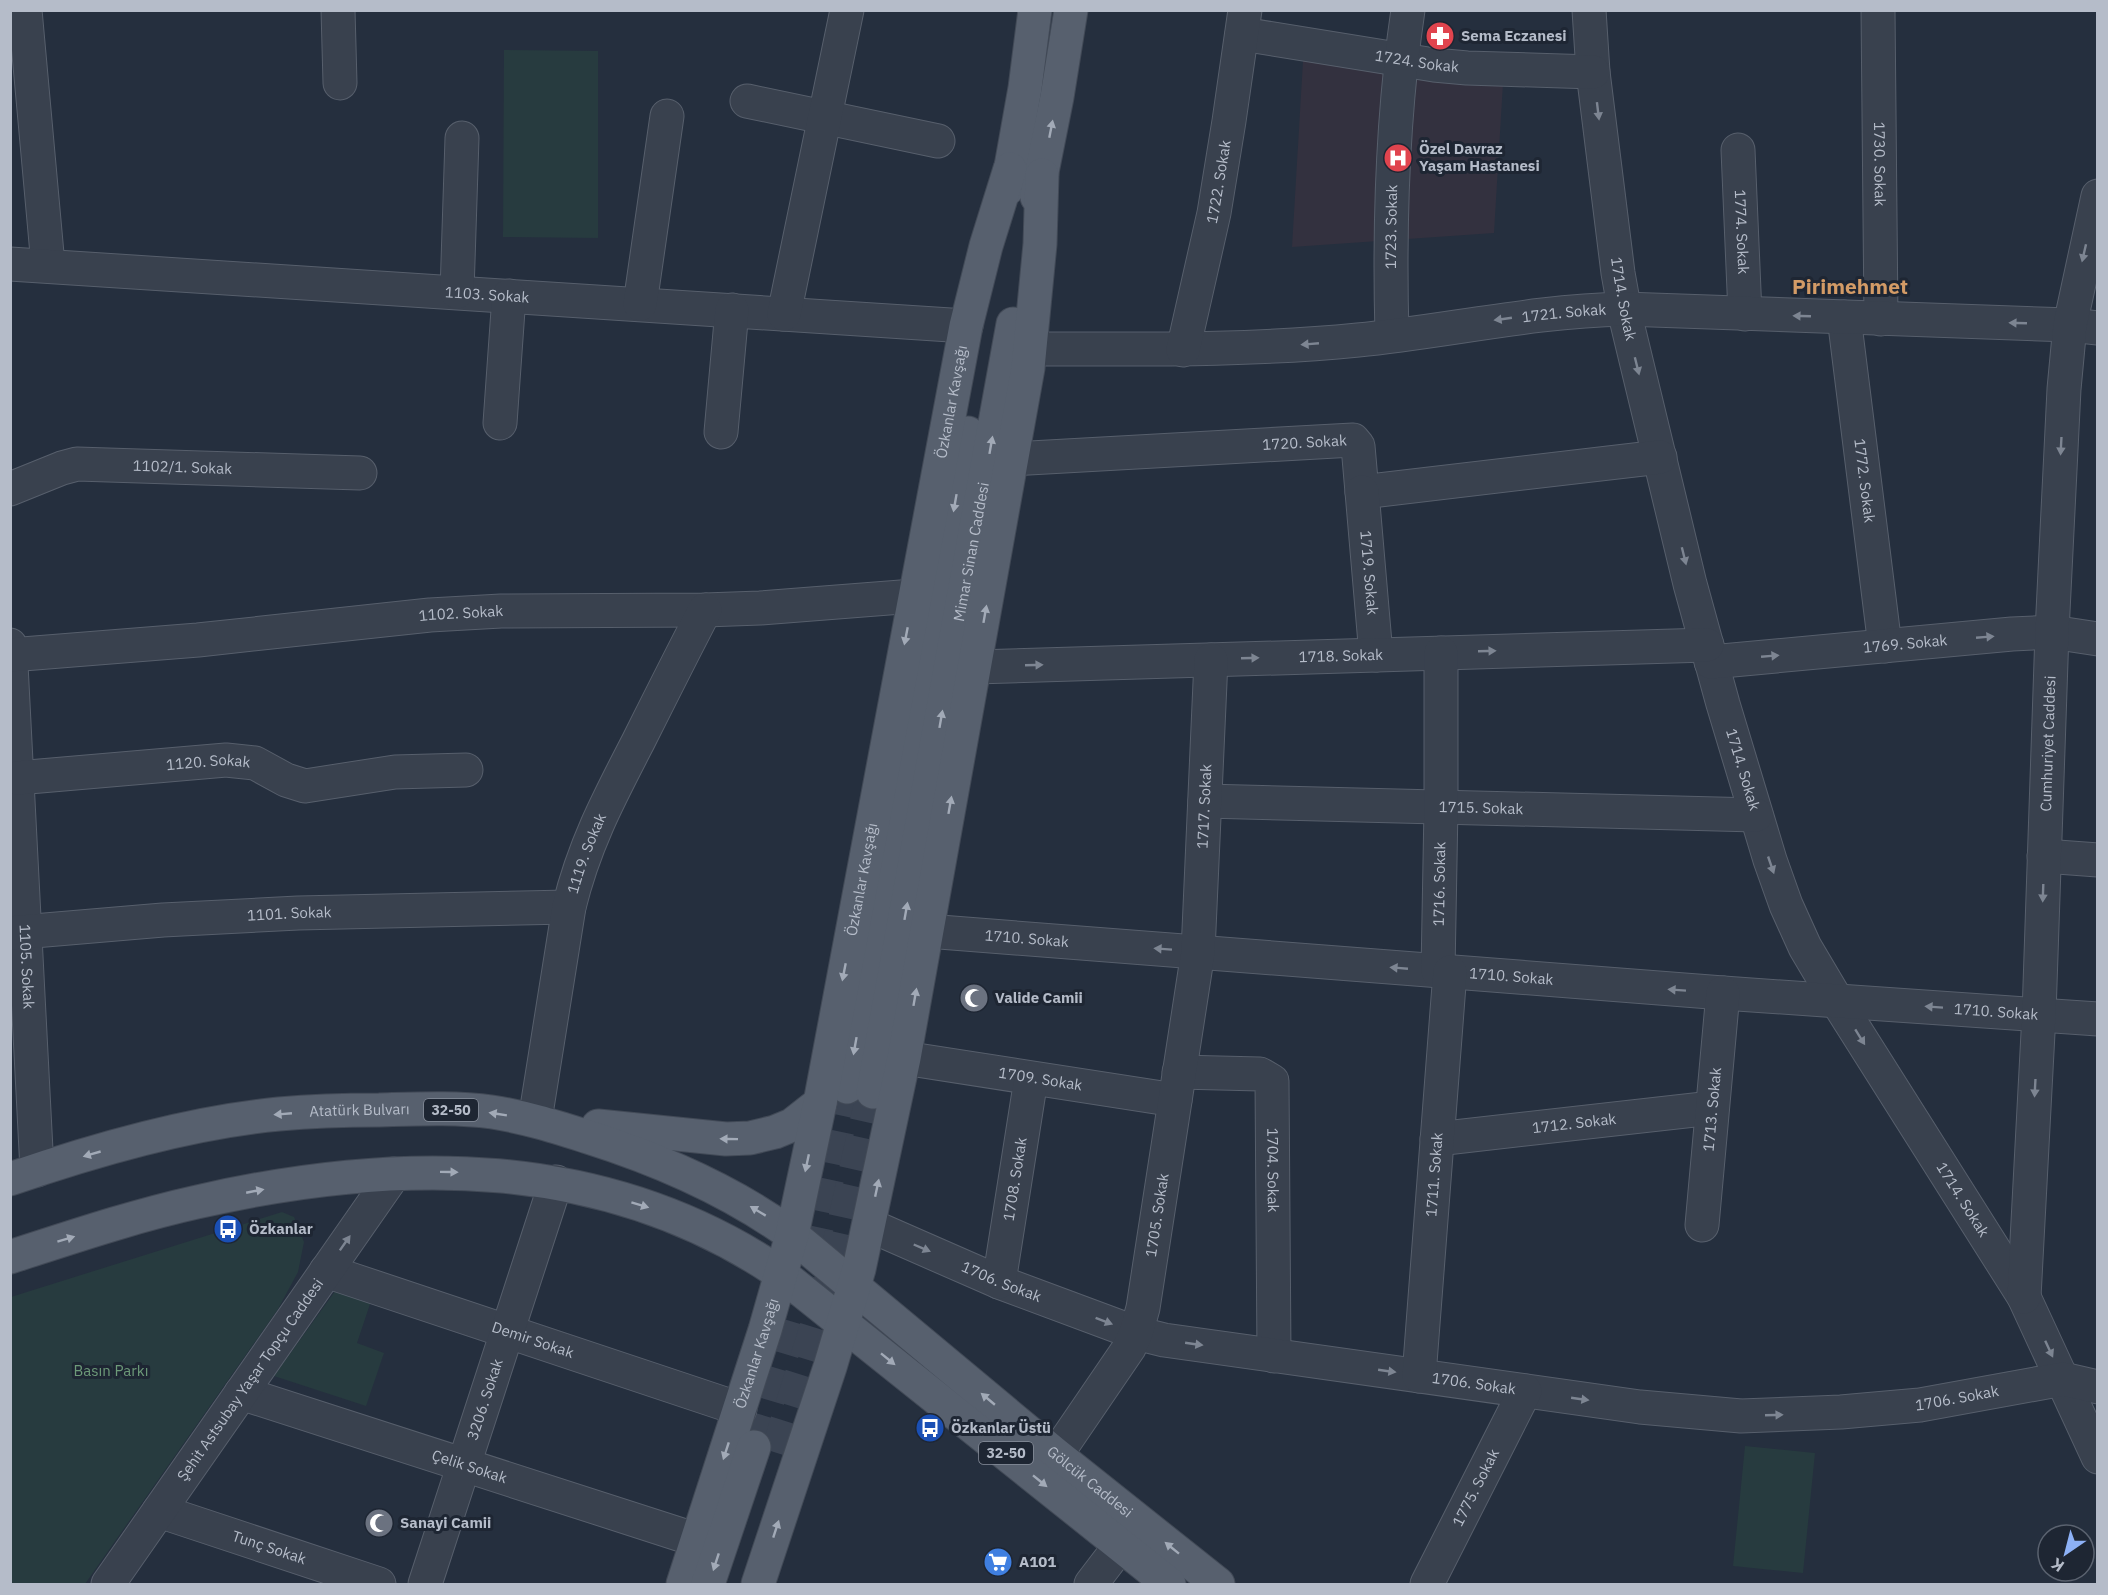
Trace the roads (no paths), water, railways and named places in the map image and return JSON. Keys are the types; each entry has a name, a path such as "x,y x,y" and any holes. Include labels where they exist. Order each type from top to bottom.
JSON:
{"main road":[{"name":"Mimar Sinan Caddesi","path":"1035,10 985,344 860,1090 1042,175 1071,10"},
{"name":"Özkanlar Kavşağı","path":"683,1584 740,1409 792,1235 820,1104 966,326 1010,169"},
{"path":"758,1584 830,1367 854,1286 904,1058 1013,459 1030,349 1040,244 1042,175"},
{"path":"535,1120 726,1139 750,1138 792,1125 820,1104"},
{"name":"Atatürk Bulvarı","path":"24,1174 128,1144 206,1125 279,1114 430,1108 490,1112 535,1120 675,1168 725,1192 764,1215 854,1286"},
{"name":"32-50","path":"10,1257 136,1218 197,1202 273,1187 394,1174 478,1173 556,1182 610,1196 695,1225 750,1253 843,1322"},
{"name":"Gölcük Caddesi","path":"854,1286 1056,1455 1218,1584"},
{"name":"Gölcük Caddesi","path":"843,1322 1169,1584"},
{"path":"708,1584 765,1450 734,1584"}],"street":[{"path":"338,10 340,83"},
{"path":"784,314 847,10"},
{"name":"1723. Sokak","path":"1392,335 1390,254 1400,61 1408,10"},
{"name":"1714. Sokak","path":"1588,10 1593,72 1624,309 1709,653 1770,860 1786,905 1805,947 2024,1296 2097,1457"},
{"name":"1730. Sokak","path":"1878,10 1881,319"},
{"name":"1724. Sokak","path":"1244,22 1400,61 1467,68 1593,72"},
{"name":"1722. Sokak","path":"1183,350 1214,213 1244,22"},
{"path":"21,26 48,265"},
{"path":"747,101 938,141"},
{"path":"640,304 667,116"},
{"path":"457,292 462,138"},
{"name":"1774. Sokak","path":"1738,150 1745,314"},
{"name":"Cumhuriyet Caddesi","path":"2024,1296 2064,389 2084,327 2097,196"},
{"name":"1103. Sokak","path":"10,264 966,326"},
{"path":"500,423 509,296"},
{"name":"1721. Sokak","path":"1030,349 1183,350 1289,345 1392,335 1554,313 1624,309 2084,327"},
{"path":"721,432 732,310"},
{"name":"1772. Sokak","path":"1844,317 1885,646"},
{"name":"1720. Sokak","path":"1013,459 1353,440 1358,446 1362,492"},
{"path":"1362,492 1660,457"},
{"name":"1102/1. Sokak","path":"10,489 77,464 360,473"},
{"name":"1719. Sokak","path":"1362,492 1376,655"},
{"name":"1102. Sokak","path":"11,655 198,640 430,615 501,611 760,608 914,596"},
{"name":"1119. Sokak","path":"535,1120 569,907 589,839 705,610"},
{"name":"1769. Sokak","path":"1709,653 1885,646 2052,632 2097,639"},
{"path":"10,645 11,655"},
{"name":"1718. Sokak","path":"975,667 1441,653 1709,653"},
{"name":"1716. Sokak","path":"1441,653 1444,972"},
{"name":"1105. Sokak","path":"11,655 17,778 24,1174"},
{"name":"1717. Sokak","path":"1198,952 1211,660"},
{"name":"1120. Sokak","path":"17,778 226,760 255,763 286,780 304,786 394,772 466,770"},
{"name":"1715. Sokak","path":"1205,801 1756,815"},
{"path":"2044,856 2097,860"},
{"name":"1101. Sokak","path":"18,932 298,912 569,907"},
{"name":"1710. Sokak","path":"927,931 1723,993 2097,1019"},
{"name":"1705. Sokak","path":"1056,1455 1120,1363 1136,1333 1143,1308 1198,952"},
{"name":"1711. Sokak","path":"1419,1376 1437,1139 1444,972"},
{"name":"1713. Sokak","path":"1702,1225 1723,993"},
{"name":"1709. Sokak","path":"904,1058 1031,1079 1177,1086"},
{"name":"1704. Sokak","path":"1177,1086 1260,1074 1272,1081 1274,1356"},
{"name":"1708. Sokak","path":"999,1282 1031,1079"},
{"name":"1712. Sokak","path":"1437,1139 1712,1108"},
{"name":"Şehit Astsubay Yaşar Topçu Caddesi","path":"108,1584 394,1174"},
{"name":"3206. Sokak","path":"425,1584 556,1182"},
{"name":"1706. Sokak","path":"869,1225 999,1282 1136,1333 1164,1340 1640,1407 1741,1416 1841,1413 1920,1404 2063,1379 2097,1387"},
{"name":"Demir Sokak","path":"326,1271 740,1409"},
{"name":"1775. Sokak","path":"1427,1584 1525,1391"},
{"name":"Çelik Sokak","path":"241,1393 697,1540"},
{"name":"Tunç Sokak","path":"159,1511 379,1584"},
{"path":"1091,1584 1120,1545"}],"tunnel":[{"path":"754,1447 809,1265 847,1087"},
{"path":"777,1453 831,1280 873,1092"}],"place":[{"name":"Sema Eczanesi","path":"1440,36"},
{"name":"Özel Davraz Yaşam Hastanesi","path":"1398,158"},
{"name":"Valide Camii","path":"974,998"},
{"name":"Özkanlar","path":"228,1229"},
{"name":"Özkanlar Üstü","path":"930,1428"},
{"name":"Sanayi Camii","path":"379,1523"},
{"name":"A101","path":"998,1562"}],"district":[{"name":"Pirimehmet","path":"1850,287"}],"park label":[{"name":"Basın Parkı","path":"111,1371"}]}
